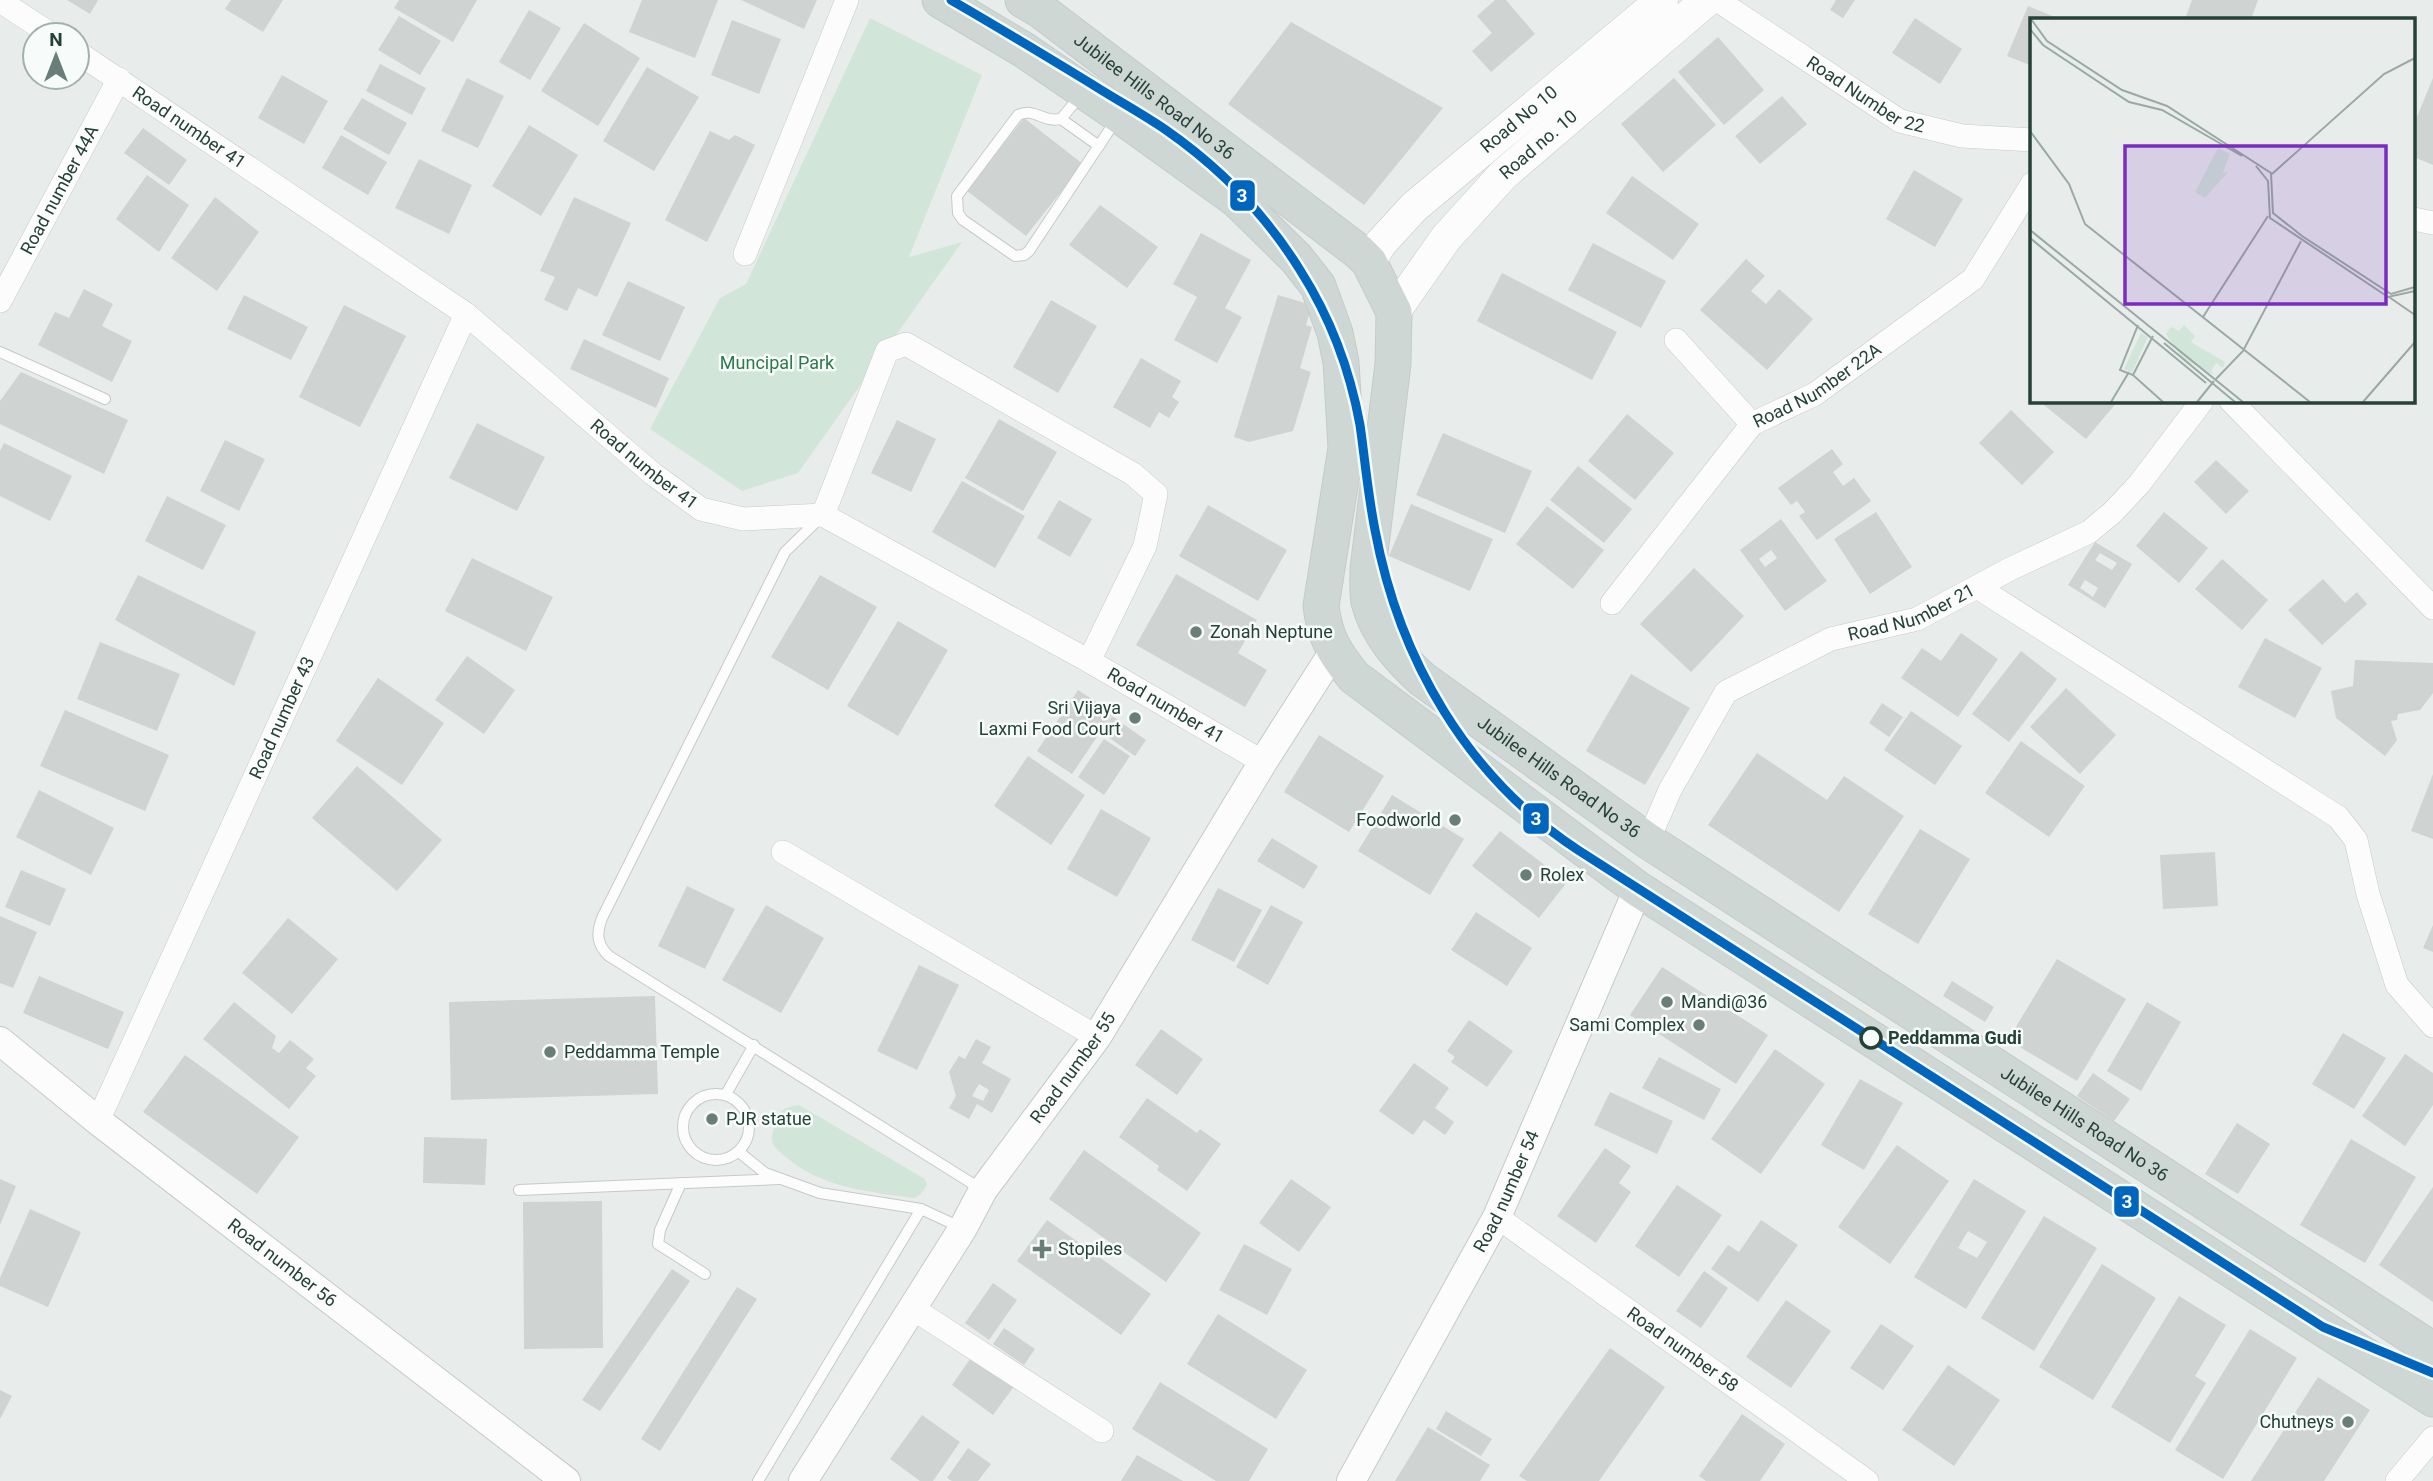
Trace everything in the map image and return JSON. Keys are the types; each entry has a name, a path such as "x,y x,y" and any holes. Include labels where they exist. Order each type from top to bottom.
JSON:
{"main road":[{"name":"Jubilee Hills Road No 36","path":"940,0 1024,50 1084,90 1237,200 1296,258 1318,286 1327,307 1341,362 1346,448 1321,606 1324,629 1334,652 1354,677 1638,889 2433,1399"},
{"name":"Jubilee Hills Road No 36","path":"1023,0 1040,10 1348,244 1375,253 1394,312 1393,364 1368,569 1368,600 1378,628 1406,663 1422,678 1648,841 2433,1350"},
{"name":"Road No 10","path":"1375,253 1414,207 1662,0"},
{"name":"Road no. 10","path":"1394,312 1446,238 1503,175 1707,0"},
{"path":"1414,207 1414,228 1420,236 1430,240 1446,238"},
{"path":"2249,1281 2270,1245"}],"street":[{"path":"745,254 847,0"},
{"name":"Road Number 22","path":"1717,0 1900,121 1962,136 2030,140"},
{"path":"0,1 31,21"},
{"name":"Road number 41","path":"91,60 466,314 653,474 701,509 743,519 823,515 1088,661 1263,762"},
{"name":"Road number 44A","path":"0,302 119,79"},
{"name":"Road Number 22A","path":"1612,603 1752,424 1815,394 1973,279 2030,187"},
{"name":"Road number 43","path":"99,1121 466,314"},
{"path":"1676,340 1752,424"},
{"path":"823,515 887,351 906,344 1133,474 1156,494 1145,546 1088,661"},
{"name":"Road Number 21","path":"1648,841 1670,790 1726,692 1831,639 1917,619 2088,532 2112,513 2140,483 2201,402"},
{"path":"2232,402 2433,608"},
{"path":"1977,587 2338,817 2356,840 2368,894 2397,985 2433,1026"},
{"name":"Road number 55","path":"803,1481 963,1228 984,1190 1097,1037 1263,762 1334,652"},
{"path":"783,852 1097,1037"},
{"name":"Road number 54","path":"1351,1481 1497,1217 1638,889"},
{"name":"Road number 56","path":"0,1041 99,1121 566,1481"},
{"name":"Road number 58","path":"1497,1217 1867,1481"},
{"path":"912,1308 1101,1431"},
{"path":"2398,1481 2433,1438"}],"lane":[{"path":"1084,90 1061,119 1045,120 1024,112 1018,115 957,196 957,213 963,220 1015,256 1024,255 1119,115"},
{"path":"1061,119 1099,146"},
{"path":"0,352 105,399"},
{"path":"823,515 785,552 608,906 597,938 602,950 609,956 984,1190"},
{"path":"726,1094 754,1045"},
{"path":"708,1094 726,1094 741,1104 749,1119 749,1136 739,1152 724,1160 706,1159 691,1150 683,1135 683,1117 693,1102 708,1094"},
{"path":"739,1152 765,1173 781,1180 820,1193 921,1209 963,1228"},
{"path":"519,1190 781,1180"},
{"path":"681,1184 660,1230 658,1244 705,1274"},
{"path":"758,1481 921,1209"}],"green space":[{"name":"Muncipal Park","path":"870,18 982,75 909,257 962,242 798,473 742,491 650,429 720,298 746,284"},
{"path":"799,1105 925,1179 927,1185 920,1195 914,1198 897,1196 847,1187 801,1168 776,1148 772,1141 772,1133 782,1111"}],"building":[{"path":"67,0 98,0 90,14"},
{"path":"231,0 283,0 263,32 225,9"},
{"path":"399,0 477,0 453,42 394,8"},
{"path":"642,0 718,0 695,58 629,32"},
{"path":"741,0 817,0 804,29"},
{"path":"1495,0 1506,0 1535,34 1491,72 1472,51 1492,33 1477,16"},
{"path":"1836,0 1855,0 1843,18 1830,10"},
{"path":"2192,0 2258,0 2251,18 2185,18"},
{"path":"2028,6 2058,18 2030,18 2030,65 2007,56"},
{"path":"529,10 561,28 530,80 499,62"},
{"path":"399,16 441,41 420,75 378,50"},
{"path":"1915,18 1962,49 1940,84 1892,53"},
{"path":"732,20 781,39 759,94 711,75"},
{"path":"1291,22 1443,108 1364,205 1228,104"},
{"path":"584,23 640,58 598,126 541,91"},
{"path":"1718,37 1764,90 1724,125 1678,72"},
{"path":"380,64 426,88 412,115 366,91"},
{"path":"647,67 699,97 654,171 603,141"},
{"path":"282,75 328,101 304,144 258,118"},
{"path":"467,78 504,96 478,148 441,131"},
{"path":"1674,78 1716,125 1663,172 1621,124"},
{"path":"2433,78 2433,165 2416,158 2416,119"},
{"path":"1782,96 1807,124 1760,164 1735,136"},
{"path":"362,98 407,123 389,155 343,129"},
{"path":"1024,118 1083,164 1026,236 967,191"},
{"path":"529,125 578,155 541,216 492,186"},
{"path":"143,128 187,160 169,185 124,153"},
{"path":"710,131 729,140 735,135 755,145 707,242 665,220"},
{"path":"341,135 387,162 368,195 322,168"},
{"path":"419,159 472,185 449,234 395,208"},
{"path":"1914,170 1963,199 1935,247 1886,219"},
{"path":"147,175 189,205 159,252 116,219"},
{"path":"1632,176 1699,224 1673,260 1606,213"},
{"path":"215,197 259,232 217,291 171,258"},
{"path":"574,197 631,223 597,297 578,288 567,311 544,300 555,277 540,271"},
{"path":"1100,205 1158,247 1127,288 1069,245"},
{"path":"1201,233 1251,260 1225,308 1242,317 1217,363 1174,340 1197,297 1173,284"},
{"path":"1593,243 1666,281 1641,328 1568,290"},
{"path":"1746,259 1765,276 1751,291 1766,304 1779,289 1813,319 1767,370 1700,310"},
{"path":"1502,273 1617,332 1592,380 1477,321"},
{"path":"628,281 685,307 660,361 602,335"},
{"path":"84,289 113,304 102,326 132,341 112,382 38,345 55,312 69,318"},
{"path":"244,295 308,327 291,360 227,329"},
{"path":"1278,295 1312,305 1306,325 1312,327 1300,368 1311,372 1293,431 1249,442 1234,437"},
{"path":"1051,300 1097,326 1058,393 1013,367"},
{"path":"344,305 406,336 360,427 299,397"},
{"path":"584,339 669,378 656,408 570,369"},
{"path":"1141,358 1181,381 1172,397 1179,402 1169,418 1159,412 1150,428 1113,407"},
{"path":"21,372 128,420 104,474 0,424 0,401"},
{"path":"2040,402 2117,402 2086,439"},
{"path":"2011,410 2054,452 2022,485 1979,443"},
{"path":"1627,414 1674,453 1635,500 1588,461"},
{"path":"999,419 1057,452 1023,511 965,478"},
{"path":"897,420 936,439 911,492 871,473"},
{"path":"477,423 545,457 517,511 449,478"},
{"path":"1443,433 1532,471 1505,533 1416,495"},
{"path":"225,440 265,459 239,511 200,491"},
{"path":"4,443 72,476 50,521 0,496 0,451"},
{"path":"1832,449 1843,464 1833,472 1843,486 1854,478 1871,501 1817,540 1799,516 1805,512 1797,501 1791,505 1778,488"},
{"path":"2216,460 2249,491 2226,514 2194,482"},
{"path":"1578,466 1632,509 1604,543 1550,500"},
{"path":"962,481 1025,516 995,568 932,532"},
{"path":"167,496 226,525 203,570 145,541"},
{"path":"1059,500 1092,519 1070,557 1037,538"},
{"path":"1411,504 1493,539 1470,591 1389,556"},
{"path":"1208,505 1287,550 1258,601 1179,556"},
{"path":"1547,506 1604,550 1573,589 1516,544"},
{"path":"1876,512 1912,567 1870,594 1834,539"},
{"path":"2164,512 2208,548 2179,583 2136,546"},
{"path":"1781,519 1827,581 1785,611 1740,550","holes":["1771,550 1777,558 1765,567 1759,559"]},
{"path":"2095,542 2132,564 2105,608 2068,585","holes":["2100,553 2117,563 2112,570 2095,560","2085,580 2098,588 2093,597 2080,588"]},
{"path":"472,558 553,597 526,651 445,611"},
{"path":"2222,559 2268,600 2242,630 2195,589"},
{"path":"1694,568 1744,616 1691,672 1640,624"},
{"name":"Zonah Neptune","path":"1176,574 1257,620 1238,653 1267,670 1245,707 1136,645"},
{"path":"138,575 256,632 234,686 115,620"},
{"path":"820,575 877,607 828,690 771,657"},
{"path":"2323,579 2345,603 2357,592 2367,604 2322,645 2288,610"},
{"path":"898,621 948,650 898,736 847,706"},
{"path":"1961,633 1998,659 1958,717 1901,678 1922,648 1941,661"},
{"path":"2265,638 2322,668 2295,718 2238,687"},
{"path":"100,642 180,674 157,731 77,699"},
{"path":"2021,651 2057,679 2009,742 1972,714"},
{"path":"467,656 515,690 484,734 435,700"},
{"path":"2355,660 2433,663 2433,693 2420,710 2398,714 2397,720 2391,721 2397,740 2385,756 2336,718 2331,691 2353,686"},
{"path":"1631,674 1690,708 1645,785 1586,751"},
{"path":"378,678 444,723 402,785 336,741"},
{"path":"2066,688 2116,735 2080,774 2030,727"},
{"path":"1078,690 1113,713 1072,774 1037,751"},
{"path":"1882,703 1903,717 1889,737 1869,723"},
{"path":"65,710 169,755 145,811 40,766"},
{"path":"1911,711 1962,746 1935,785 1884,750"},
{"path":"1112,716 1146,740 1135,756 1101,732"},
{"path":"1319,735 1384,776 1349,832 1284,792"},
{"path":"1104,739 1130,756 1104,795 1078,777"},
{"path":"2021,741 2085,786 2049,837 1985,793"},
{"path":"1757,753 1827,800 1844,776 1904,816 1839,912 1708,825"},
{"path":"1028,756 1085,795 1051,845 994,806"},
{"path":"357,766 442,840 397,891 312,818"},
{"path":"2433,774 2433,839 2411,831"},
{"path":"39,790 114,828 91,875 16,837"},
{"path":"1392,795 1464,839 1430,895 1358,851"},
{"path":"1101,809 1151,838 1117,897 1067,869"},
{"path":"1920,829 1970,859 1918,944 1868,914"},
{"path":"1500,831 1567,882 1539,918 1472,866"},
{"path":"1272,838 1318,866 1304,889 1257,861"},
{"path":"2215,852 2218,906 2163,909 2160,855"},
{"path":"21,870 66,889 50,926 5,907"},
{"path":"687,886 735,909 705,969 658,946"},
{"path":"1218,888 1262,910 1234,962 1191,940"},
{"path":"766,905 824,938 781,1013 722,980"},
{"path":"1271,905 1303,922 1268,985 1236,967"},
{"path":"1476,912 1532,948 1507,986 1451,950"},
{"path":"0,916 37,932 13,988 0,983"},
{"path":"288,918 338,959 292,1014 242,973"},
{"path":"2433,925 2433,952 2423,948"},
{"path":"2057,959 2126,999 2077,1081 2008,1040"},
{"path":"919,965 959,985 917,1070 877,1051"},
{"name":"Sami Complex","path":"1662,967 1768,1035 1736,1084 1630,1015"},
{"path":"39,976 124,1012 108,1049 23,1013"},
{"path":"1952,981 1994,1007 1985,1022 1943,996"},
{"path":"655,996 658,1094 451,1100 449,1002"},
{"path":"234,1002 276,1036 272,1048 279,1053 290,1040 314,1059 306,1068 316,1076 289,1109 203,1039"},
{"path":"2147,1002 2181,1022 2141,1091 2107,1071"},
{"path":"1469,1020 1513,1051 1487,1087 1451,1062 1455,1057 1447,1051"},
{"path":"1161,1029 1203,1059 1177,1095 1135,1065"},
{"path":"2343,1033 2386,1058 2354,1109 2312,1084"},
{"path":"976,1039 991,1047 982,1063 1011,1079 992,1113 977,1104 969,1119 949,1108 956,1096 949,1072 959,1056 965,1059","holes":["979,1084 989,1090 983,1101 972,1096"]},
{"path":"1775,1049 1825,1084 1761,1174 1711,1139"},
{"path":"2405,1054 2433,1073 2433,1105 2405,1146 2362,1116"},
{"path":"185,1055 299,1137 257,1194 143,1112"},
{"path":"1659,1057 1721,1089 1704,1120 1642,1088"},
{"path":"1414,1063 1449,1088 1435,1108 1454,1122 1445,1135 1424,1120 1413,1135 1379,1111"},
{"path":"2093,1073 2130,1099 2114,1121 2077,1096"},
{"path":"1860,1079 1903,1103 1864,1170 1821,1145"},
{"path":"1610,1092 1673,1121 1657,1154 1594,1125"},
{"path":"1147,1098 1197,1133 1200,1129 1221,1144 1187,1191 1157,1170 1159,1166 1119,1137"},
{"path":"2237,1123 2270,1144 2238,1194 2205,1174"},
{"path":"424,1137 487,1139 485,1185 423,1183"},
{"path":"2351,1139 2416,1177 2365,1263 2300,1225"},
{"path":"1897,1145 1949,1181 1890,1264 1838,1227"},
{"path":"1605,1148 1631,1166 1619,1183 1631,1192 1596,1243 1557,1216"},
{"path":"1084,1150 1201,1233 1166,1282 1049,1199"},
{"path":"0,1179 16,1186 0,1225"},
{"path":"1291,1179 1331,1207 1299,1252 1259,1223"},
{"path":"1974,1179 2026,1211 1966,1309 1914,1277","holes":["1968,1231 1987,1242 1977,1258 1958,1248"]},
{"path":"1677,1185 1722,1215 1679,1277 1635,1246"},
{"path":"2433,1187 2433,1302 2379,1265"},
{"path":"602,1201 603,1348 524,1349 523,1202"},
{"path":"30,1209 81,1232 48,1307 0,1286 0,1278"},
{"path":"2044,1216 2097,1248 2034,1351 1981,1318"},
{"path":"1047,1220 1151,1294 1121,1335 1017,1261"},
{"path":"1761,1220 1798,1245 1758,1302 1711,1269 1728,1245 1739,1252"},
{"path":"1244,1244 1292,1269 1267,1315 1219,1290"},
{"path":"2102,1264 2156,1298 2093,1400 2039,1367"},
{"path":"672,1269 690,1281 600,1411 582,1400"},
{"path":"1704,1271 1728,1288 1701,1328 1676,1311"},
{"path":"993,1283 1017,1300 989,1340 965,1323"},
{"path":"737,1287 757,1299 660,1451 641,1439"},
{"path":"2179,1296 2226,1325 2195,1376 2206,1383 2170,1443 2111,1407"},
{"path":"1786,1300 1831,1331 1791,1388 1746,1357"},
{"path":"1218,1314 1307,1370 1276,1419 1187,1364"},
{"path":"1881,1324 1914,1346 1883,1390 1850,1368"},
{"path":"1004,1328 1035,1349 1024,1365 993,1344"},
{"path":"2250,1329 2297,1358 2223,1479 2175,1450"},
{"path":"1610,1348 1665,1387 1599,1481 1527,1481 1519,1476"},
{"path":"973,1355 1015,1385 993,1415 952,1385"},
{"path":"1948,1365 2000,1400 1954,1466 1902,1430"},
{"path":"2318,1377 2370,1410 2324,1481 2251,1481"},
{"path":"1160,1382 1268,1449 1249,1481 1216,1481 1132,1429"},
{"path":"0,1390 12,1396 0,1419"},
{"path":"1446,1411 1492,1439 1481,1456 1436,1429"},
{"path":"1742,1414 1785,1444 1760,1481 1706,1481 1699,1476"},
{"path":"922,1415 960,1442 933,1481 920,1481 890,1459"},
{"path":"1428,1427 1490,1465 1480,1481 1395,1481"},
{"path":"968,1448 991,1464 978,1481 952,1481 947,1478"},
{"path":"1137,1455 1183,1481 1121,1481"}],"transit line":[{"name":"3","path":"951,0 1186,144 1240,193 1287,250 1321,306 1345,364 1360,425 1373,517 1386,578 1401,624 1444,711 1471,751 1538,821 1578,850 2323,1327 2433,1373"}],"place":[{"name":"Zonah Neptune","path":"1196,632"},
{"name":"Sri Vijaya Laxmi Food Court","path":"1135,718"},
{"name":"Foodworld","path":"1455,820"},
{"name":"Rolex","path":"1526,875"},
{"name":"Mandi@36","path":"1667,1002"},
{"name":"Sami Complex","path":"1699,1025"},
{"name":"Peddamma Gudi","path":"1871,1038"},
{"name":"Peddamma Temple","path":"550,1052"},
{"name":"PJR statue","path":"712,1119"},
{"name":"Stopiles","path":"1042,1249"},
{"name":"Chutneys","path":"2348,1422"}]}
